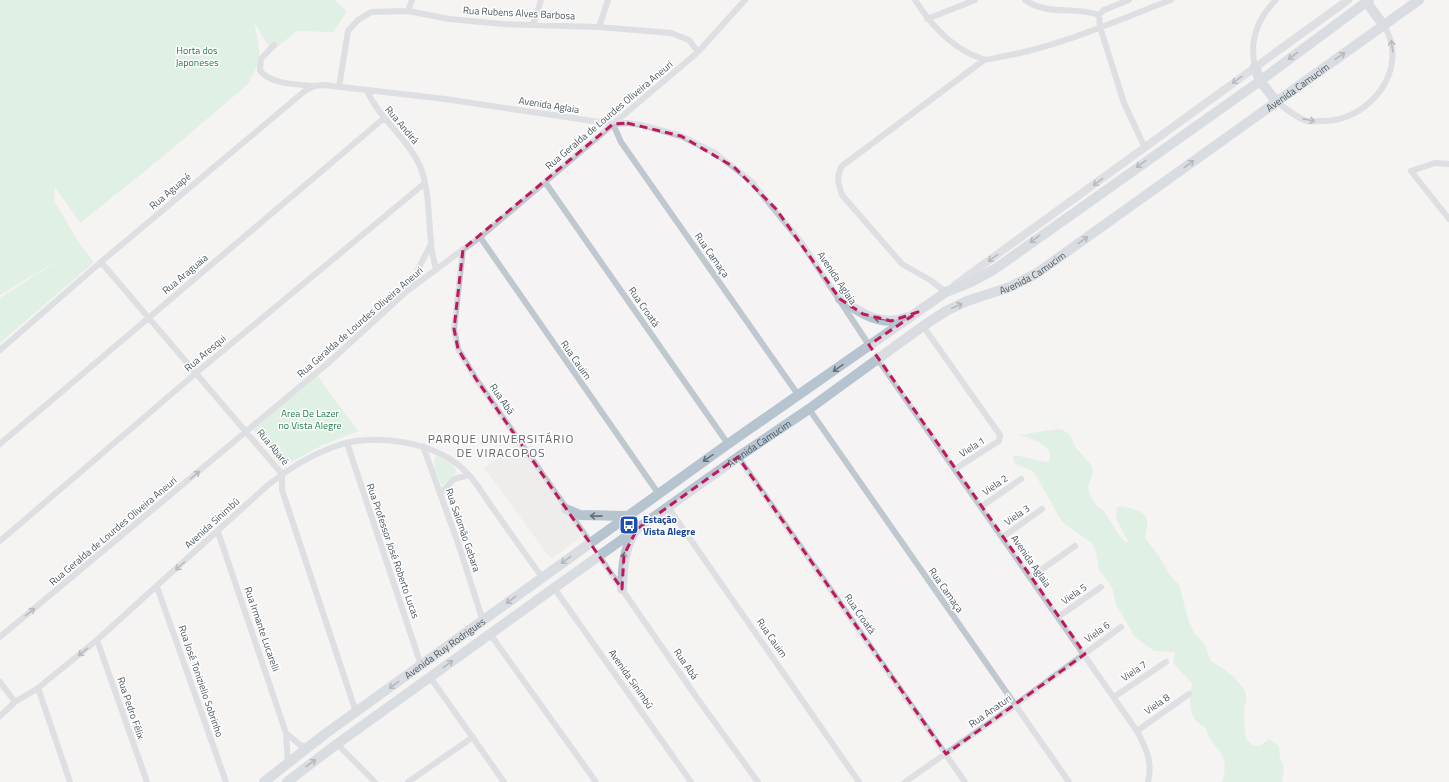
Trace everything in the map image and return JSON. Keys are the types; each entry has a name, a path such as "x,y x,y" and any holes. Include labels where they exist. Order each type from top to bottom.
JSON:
{"main road":[{"path":"1367,0 1384,26"},
{"name":"Avenida Camucim","path":"627,516 946,292 995,269 1260,81 1367,0"},
{"name":"Avenida Camucim","path":"636,529 809,409 877,358 946,311 968,301 1010,287 1037,273 1419,0"},
{"path":"1255,67 1260,81 1276,101"},
{"path":"840,299 863,314 876,320 891,321 904,318 918,312"},
{"path":"869,345 877,358"},
{"path":"728,444 738,457"},
{"path":"566,509 580,515 627,516"},
{"name":"Avenida Ruy Rodrigues","path":"264,782 325,734 627,516"},
{"path":"622,589 624,555 627,545 636,529"},
{"name":"Avenida Ruy Rodrigues","path":"287,782 336,744 636,529"},
{"path":"590,542 599,556"},
{"path":"542,577 554,588"},
{"path":"325,734 336,744"}],"street":[{"path":"408,11 412,0"},
{"path":"533,25 541,0"},
{"path":"599,27 608,0"},
{"name":"Rua Geralda de Lourdes Oliveira Aneuri","path":"0,637 327,364 407,291 480,237 698,52 745,0"},
{"path":"915,0 927,19 960,48 984,60"},
{"path":"927,19 975,0"},
{"path":"1025,0 1032,5 1050,11 1077,10 1099,15"},
{"path":"1129,0 1104,10 1099,15 1100,27 1124,103 1145,148"},
{"path":"946,292 930,280 902,264 842,195 837,182 838,174 842,166 984,60 1038,49 1170,0"},
{"path":"1255,67 1253,58 1254,37 1259,22 1267,9 1276,0"},
{"name":"Avenida Camucim","path":"946,292 1348,0"},
{"name":"Rua Rubens Alves Barbosa","path":"339,87 348,31 358,20 371,12 408,11 449,19 533,25 599,27 671,33 690,40 698,52"},
{"path":"1276,101 1291,114 1308,121 1332,122 1356,114 1375,99 1388,78 1394,55 1391,37 1384,26"},
{"path":"274,45 261,59 260,71 265,76 273,80 367,91"},
{"name":"Rua Aguapé","path":"0,350 101,262 306,90 314,86"},
{"name":"Avenida Aglaia","path":"367,91 445,99 613,124 627,123 642,125 681,136 715,154 751,181 776,209 840,299 869,345"},
{"name":"Rua Andirá","path":"367,91 374,106 383,119 405,141 418,162 425,183 431,244 436,269"},
{"name":"Rua Araguaia","path":"0,444 383,119"},
{"name":"Rua Camaça","path":"613,124 626,148 799,396"},
{"path":"1449,164 1435,163 1411,171 1449,218"},
{"name":"Rua Croatá","path":"545,182 728,444"},
{"name":"Rua Aresqui","path":"0,541 196,373 425,183"},
{"name":"Rua Cauim","path":"480,237 658,493"},
{"path":"407,291 431,244"},
{"name":"Rua Abã","path":"463,249 454,329 458,349 476,379 590,542"},
{"name":"Rua Abaré","path":"101,262 282,474 282,490 356,712"},
{"name":"Viela 1","path":"923,326 1000,435 999,441 955,469"},
{"name":"Avenida Aglaia","path":"877,358 1085,654 1137,731 1149,755 1150,773 1148,782"},
{"name":"Rua Camaça","path":"809,409 1069,782"},
{"name":"Avenida Sinimbú","path":"0,716 15,702 38,688 98,640 282,474 307,459 334,446 369,440 384,441 423,446 441,454 469,475 542,577"},
{"name":"Rua Professor José Roberto Lucas","path":"346,443 421,665"},
{"name":"Rua Salomão Gebara","path":"423,446 459,546 483,620"},
{"name":"Rua Croatá","path":"738,457 965,782"},
{"path":"440,494 454,479 469,475"},
{"name":"Viela 2","path":"981,507 1020,480"},
{"name":"Rua Cauim","path":"668,507 859,782"},
{"name":"Viela 3","path":"1003,537 1042,509"},
{"name":"Rua Irmante Lucarelli","path":"218,532 286,733 288,762"},
{"path":"1031,577 1075,546"},
{"name":"Rua Abá","path":"599,556 697,698 758,782"},
{"name":"Rua José Toniziello Sobrinho","path":"157,586 226,782"},
{"name":"Viela 5","path":"1058,617 1101,587"},
{"name":"Avenida Sinimbú","path":"554,588 691,782"},
{"name":"Viela 6","path":"1085,654 1121,627"},
{"path":"490,634 596,782"},
{"name":"Rua Pedro Félix","path":"98,640 147,782"},
{"name":"Rua Anaturi","path":"905,782 1085,654"},
{"name":"Viela 7","path":"1114,697 1166,662"},
{"path":"430,677 504,782"},
{"path":"0,682 15,702"},
{"path":"38,688 70,782"},
{"name":"Viela 8","path":"1137,731 1189,694"},
{"path":"286,733 300,745 308,747"},
{"path":"408,782 473,737"},
{"path":"336,744 375,782"}],"highlighted area":[{"path":"627,123 681,136 734,167 776,209 840,299 863,314 891,321 918,312 869,345 1085,654 946,754 738,457 637,529 624,555 622,589 476,379 458,349 454,329 463,249 613,124"}],"shaded area":[{"path":"519,443 581,532 580,538 552,558 548,555 484,468"}],"green space":[{"name":"Horta dos Japoneses","path":"0,0 335,0 347,12 333,32 297,31 272,51 254,22 259,55 256,68 247,85 155,163 80,223 55,187 54,201 81,246 94,262 0,343 0,298 65,256 0,295"},
{"name":"Area De Lazer no Vista Alegre","path":"317,375 358,431 321,446 293,461 279,464 252,428"},
{"path":"1057,429 1063,430 1069,434 1076,448 1092,466 1093,472 1088,487 1090,496 1096,505 1104,511 1119,535 1126,543 1128,542 1116,518 1117,507 1123,506 1136,510 1141,512 1146,518 1147,526 1145,538 1159,556 1169,574 1179,585 1188,619 1194,633 1204,643 1211,661 1233,676 1244,689 1247,699 1244,707 1246,739 1252,745 1260,746 1269,739 1279,746 1280,759 1284,767 1282,782 1222,782 1225,764 1223,758 1212,742 1205,727 1195,719 1192,714 1190,696 1192,683 1173,663 1175,652 1154,651 1135,637 1116,604 1112,587 1099,570 1096,552 1092,543 1062,522 1034,472 1014,463 1013,457 1015,455 1046,462 1049,461 1049,451 1045,447 1036,441 1020,435"},
{"path":"437,456 453,465 457,472 442,486 435,470 434,459"}],"place":[{"name":"Estação Vista Alegre","path":"629,525"}],"district":[{"name":"PARQUE UNIVERSITÁRIO DE VIRACOPOS","path":"501,445"}]}
